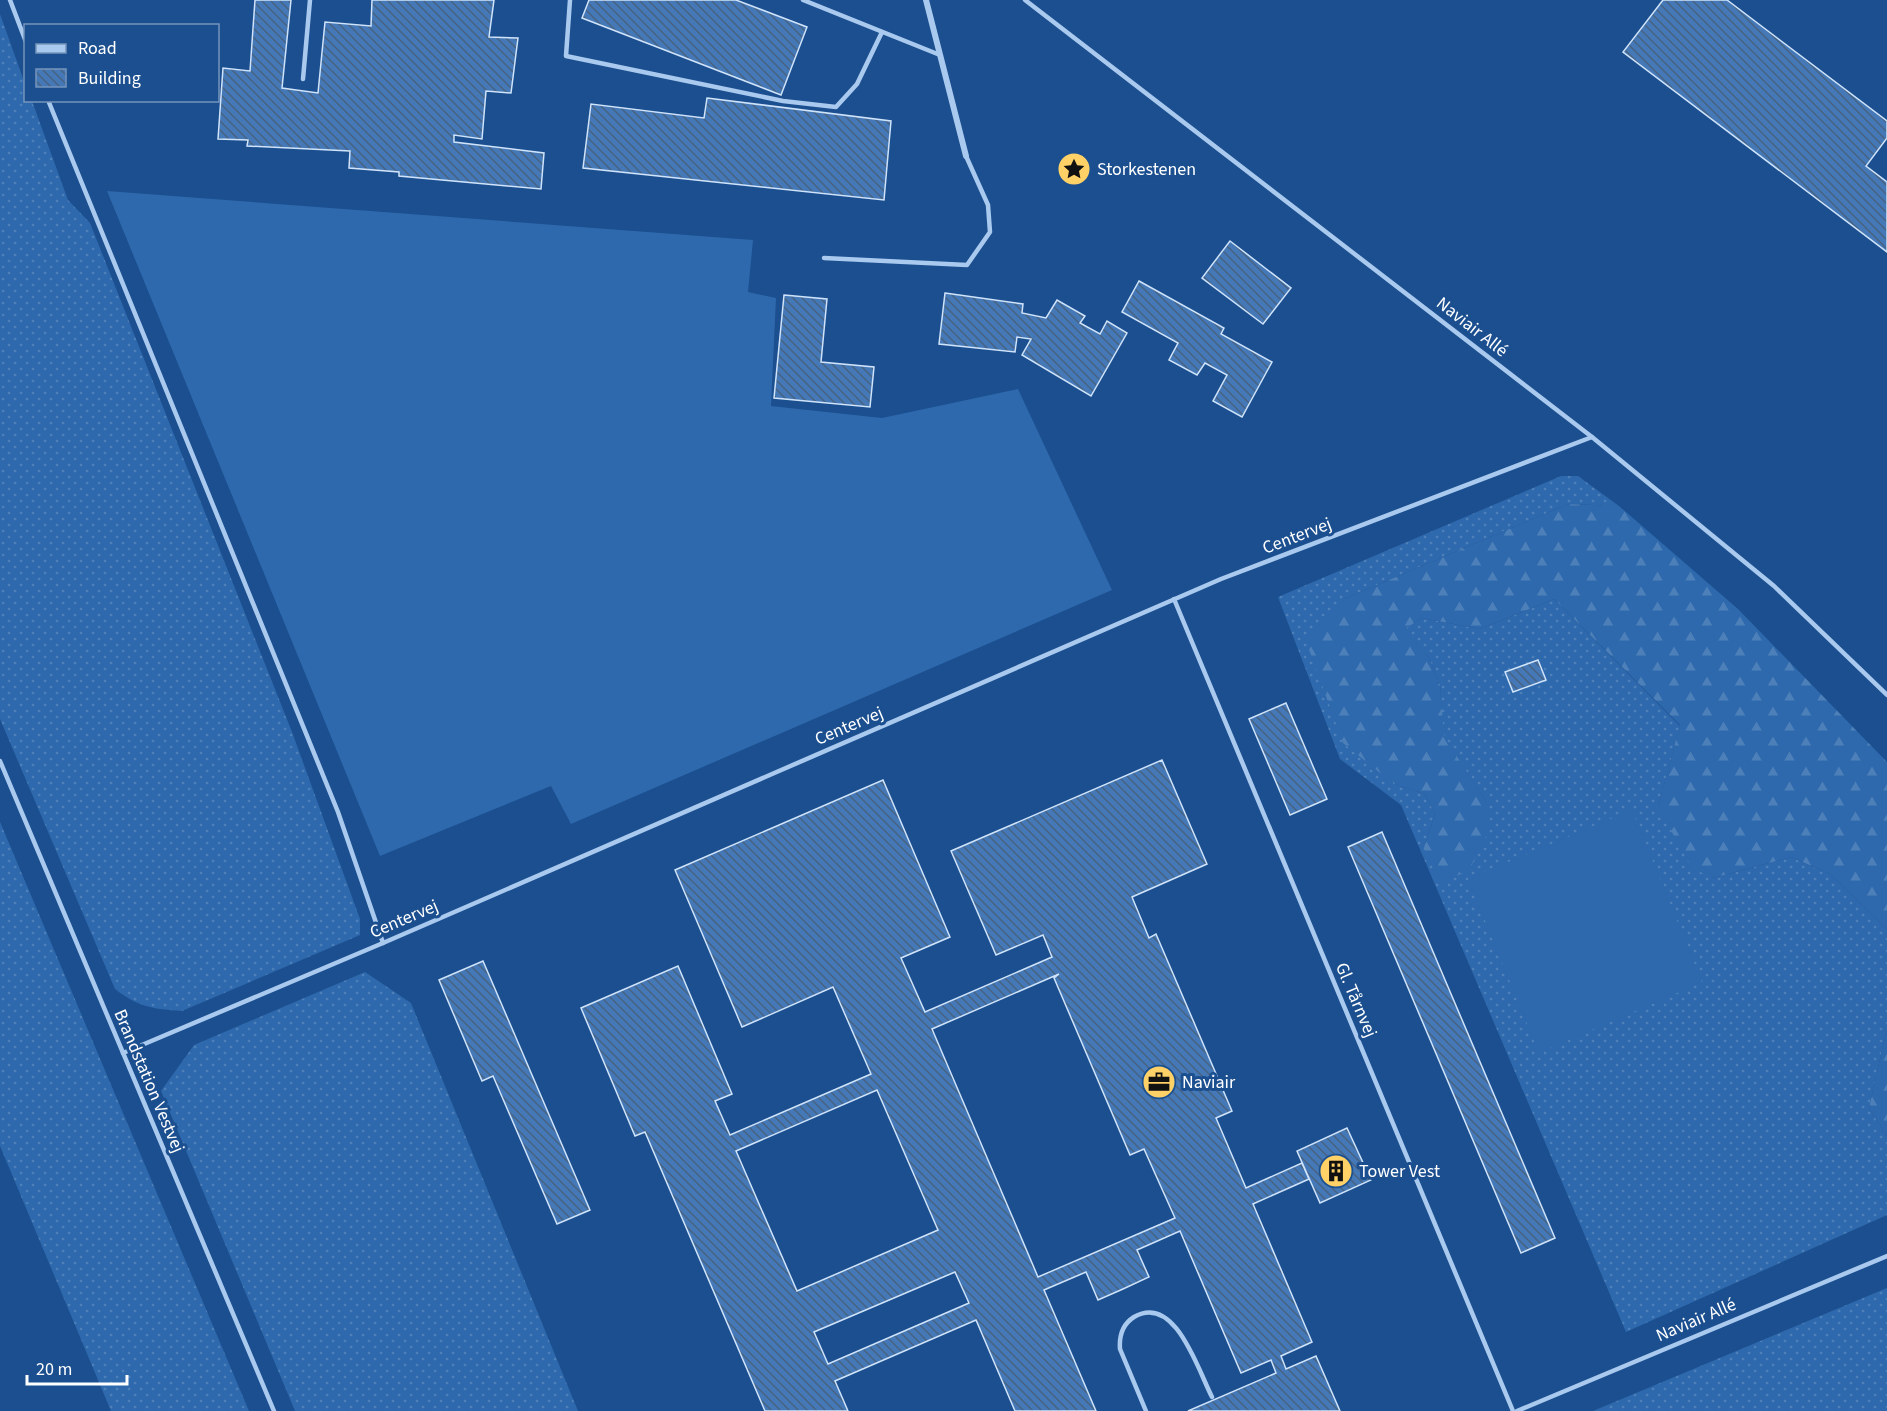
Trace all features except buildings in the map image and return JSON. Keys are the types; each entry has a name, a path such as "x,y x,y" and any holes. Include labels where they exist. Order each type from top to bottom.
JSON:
{"street":[{"path":"926,0 966,156"}],"lane":[{"path":"10,0 24,37"},
{"path":"303,79 310,0"},
{"path":"570,0 566,56 783,101 836,107 857,84 882,32"},
{"path":"803,0 940,55"},
{"name":"Naviair Allé","path":"1025,0 1592,437 1774,586 1887,695"},
{"path":"49,102 338,812 383,943"},
{"path":"824,258 967,265 990,232 988,206 966,156"},
{"name":"Centervej","path":"123,1053 383,943 1174,599 1592,437"},
{"name":"Gl. Tårnvej","path":"1174,599 1515,1411"},
{"name":"Brandstation Vestvej","path":"0,761 274,1411"},
{"name":"Naviair Allé","path":"1515,1411 1887,1256"},
{"path":"1146,1411 1120,1349 1119,1340 1126,1324 1142,1313 1161,1314 1176,1325 1212,1396"}],"green space":[{"path":"0,14 24,81 24,102 32,102 68,200 90,223 292,732 360,919 360,935 182,1011 146,1006 131,1000 115,989 0,719"},
{"path":"107,191 753,240 748,292 776,298 771,406 882,418 1018,389 1112,590 571,824 551,786 380,856"},
{"path":"1561,476 1578,476 1619,506 1568,504 1344,599 1394,784 1425,794 1435,814 1424,847 1487,802 1443,737 1440,685 1429,658 1402,630 1422,618 1480,629 1554,599 1680,726 1658,807 1713,878 1791,857 1830,874 1887,929 1887,1028 1869,1108 1887,1136 1887,1215 1626,1332 1401,805 1340,759 1278,597"},
{"path":"1568,504 1619,506 1738,609 1887,762 1887,929 1830,874 1791,857 1713,878 1692,868 1658,807 1680,725 1554,599 1480,629 1422,618 1403,630 1429,658 1440,685 1444,737 1487,802 1487,835 1469,870 1440,884 1424,847 1435,814 1425,794 1394,784 1343,743 1306,641 1344,599"},
{"path":"1632,810 1702,982 1539,1053 1468,879"},
{"path":"0,822 249,1411 111,1411 0,1146"},
{"path":"365,972 411,1003 578,1411 295,1411 161,1091 194,1045"},
{"path":"1887,1028 1887,1136 1869,1108"},
{"path":"1887,1288 1887,1411 1593,1411"}],"place":[{"name":"Storkestenen","path":"1074,169"},
{"name":"Naviair","path":"1159,1082"},
{"name":"Tower Vest","path":"1336,1171"}]}
